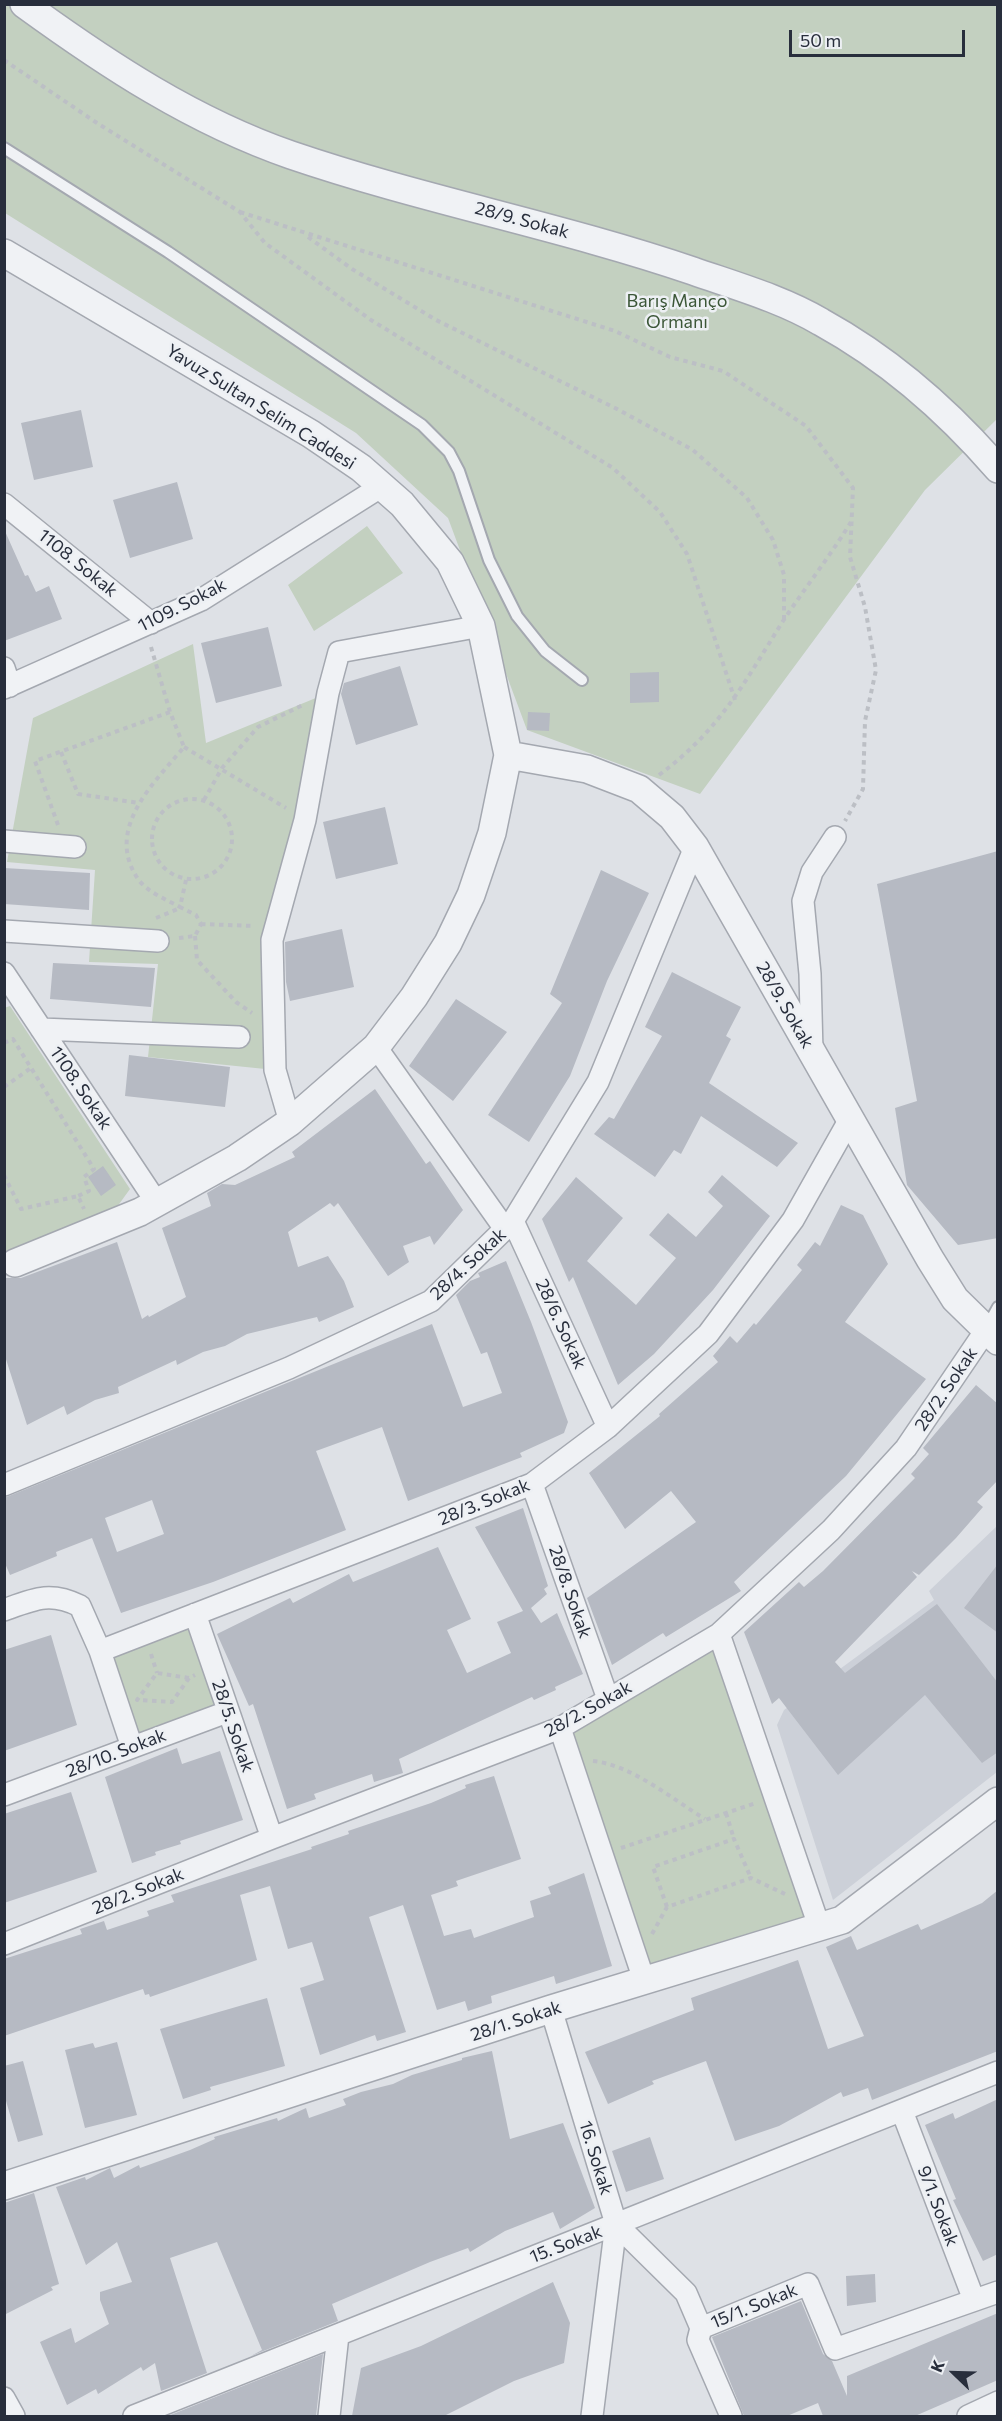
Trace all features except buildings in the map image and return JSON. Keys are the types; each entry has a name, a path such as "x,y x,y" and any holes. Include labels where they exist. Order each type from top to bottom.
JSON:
{"street":[{"name":"28/9. Sokak","path":"24,4 94,55 159,95 231,132 291,155 369,179 643,254 742,288 820,321 885,362 927,396 961,426 998,469"},
{"name":"Yavuz Sultan Selim Caddesi","path":"4,253 311,434 360,468 402,504 450,562 481,626 508,755 492,833 471,895 448,943 414,998 376,1047 290,1122 237,1158 157,1203 8,1264"},
{"name":"1109. Sokak","path":"6,681 148,624 201,600 382,486"},
{"name":"1108. Sokak","path":"4,504 148,624"},
{"path":"290,1122 275,1070 272,940 305,820 328,693 339,652 481,626"},
{"name":"28/9. Sokak","path":"508,755 587,769 639,789 672,817 695,847 955,1299 994,1326"},
{"path":"812,1053 810,974 803,901 812,872 835,837"},
{"path":"4,841 70,846"},
{"name":"28/4. Sokak","path":"4,1485 289,1368 431,1301 509,1225 598,1082 695,847"},
{"path":"4,931 158,941"},
{"name":"1108. Sokak","path":"4,972 157,1203"},
{"path":"41,1029 239,1037"},
{"name":"28/6. Sokak","path":"376,1047 509,1225 608,1427"},
{"name":"28/3. Sokak","path":"100,1651 532,1484 608,1427 708,1334 793,1220 850,1119"},
{"name":"28/2. Sokak","path":"4,1944 560,1728 719,1634 831,1530 906,1448 994,1326"},
{"name":"28/8. Sokak","path":"532,1484 608,1699"},
{"path":"4,1610 47,1596 66,1599 80,1606 100,1651 132,1747"},
{"name":"28/5. Sokak","path":"195,1614 272,1838"},
{"path":"719,1634 819,1926"},
{"name":"28/10. Sokak","path":"4,1795 227,1712"},
{"path":"560,1728 644,1980"},
{"name":"28/1. Sokak","path":"4,2186 551,2009 842,1920 998,1801"},
{"name":"16. Sokak","path":"551,2009 616,2224 592,2416"},
{"name":"15. Sokak","path":"134,2416 998,2072"},
{"name":"9/1. Sokak","path":"902,2111 974,2301"},
{"name":"15/1. Sokak","path":"616,2224 686,2293 701,2328 808,2284 835,2349 998,2292"},
{"path":"701,2328 698,2340 731,2416"},
{"path":"329,2416 338,2335"},
{"path":"4,2398 14,2416"},
{"path":"968,2416 998,2402"}],"lane":[{"path":"4,148 168,252 422,425 449,452 459,471 489,561 517,616 545,651 582,680"}],"path":[{"path":"4,60 97,123 240,212 305,235 615,331 670,357 723,371 806,426 853,488 850,557 865,607 876,670 865,721 863,789 835,837"},
{"path":"240,212 265,243 371,320 613,468 660,512 687,554 735,700"},
{"path":"305,235 352,269 436,320 615,408 693,450 747,498 772,540 784,575 784,620"},
{"path":"639,789 688,753 735,700 784,620 852,521"},
{"path":"148,624 170,712 184,747 305,820"},
{"path":"204,800 222,768 258,727 328,693"},
{"path":"70,846 35,762 170,712"},
{"path":"184,747 139,803 132,816 127,840 130,862 139,881 196,915 201,924"},
{"path":"61,752 78,794 139,803"},
{"path":"191,798 204,800 216,806 228,822 232,841 230,854 213,874 200,879 186,880 173,876 162,867 154,856 151,843 152,829 157,817 166,807 191,798"},
{"path":"180,907 186,880"},
{"path":"201,924 276,927"},
{"path":"201,924 195,936 197,960 210,977 236,1002 273,1028"},
{"path":"158,941 195,936"},
{"path":"4,1043 14,1039 94,1169 84,1177 89,1191 78,1196 21,1209 4,1175"},
{"path":"4,1087 31,1068"},
{"path":"78,1196 93,1231"},
{"path":"189,1678 157,1673 137,1700 172,1702 189,1678 212,1667"},
{"path":"572,1766 593,1761 604,1762 632,1775 706,1820"},
{"path":"611,1851 764,1800"},
{"path":"726,1813 734,1839 751,1878 790,1897"},
{"path":"667,1907 653,1867 734,1839"},
{"path":"647,1942 667,1907 751,1878"}],"shaded area":[{"path":"997,1526 997,1772 833,1900 777,1725 784,1710 934,1600 929,1591"}],"green space":[{"name":"Barış Manço Ormanı","path":"4,5 997,5 997,419 925,490 700,794 527,730 448,518 356,433 5,213"},
{"path":"367,526 403,573 314,631 288,585"},
{"path":"193,644 206,743 328,693 272,940 275,1070 148,1057 158,964 89,962 95,870 7,862 33,718"},
{"path":"10,1006 130,1189 109,1218 14,1254 5,1254 4,1008"},
{"path":"195,1614 227,1712 132,1747 100,1651"},
{"path":"719,1634 819,1926 644,1980 560,1728"}]}
